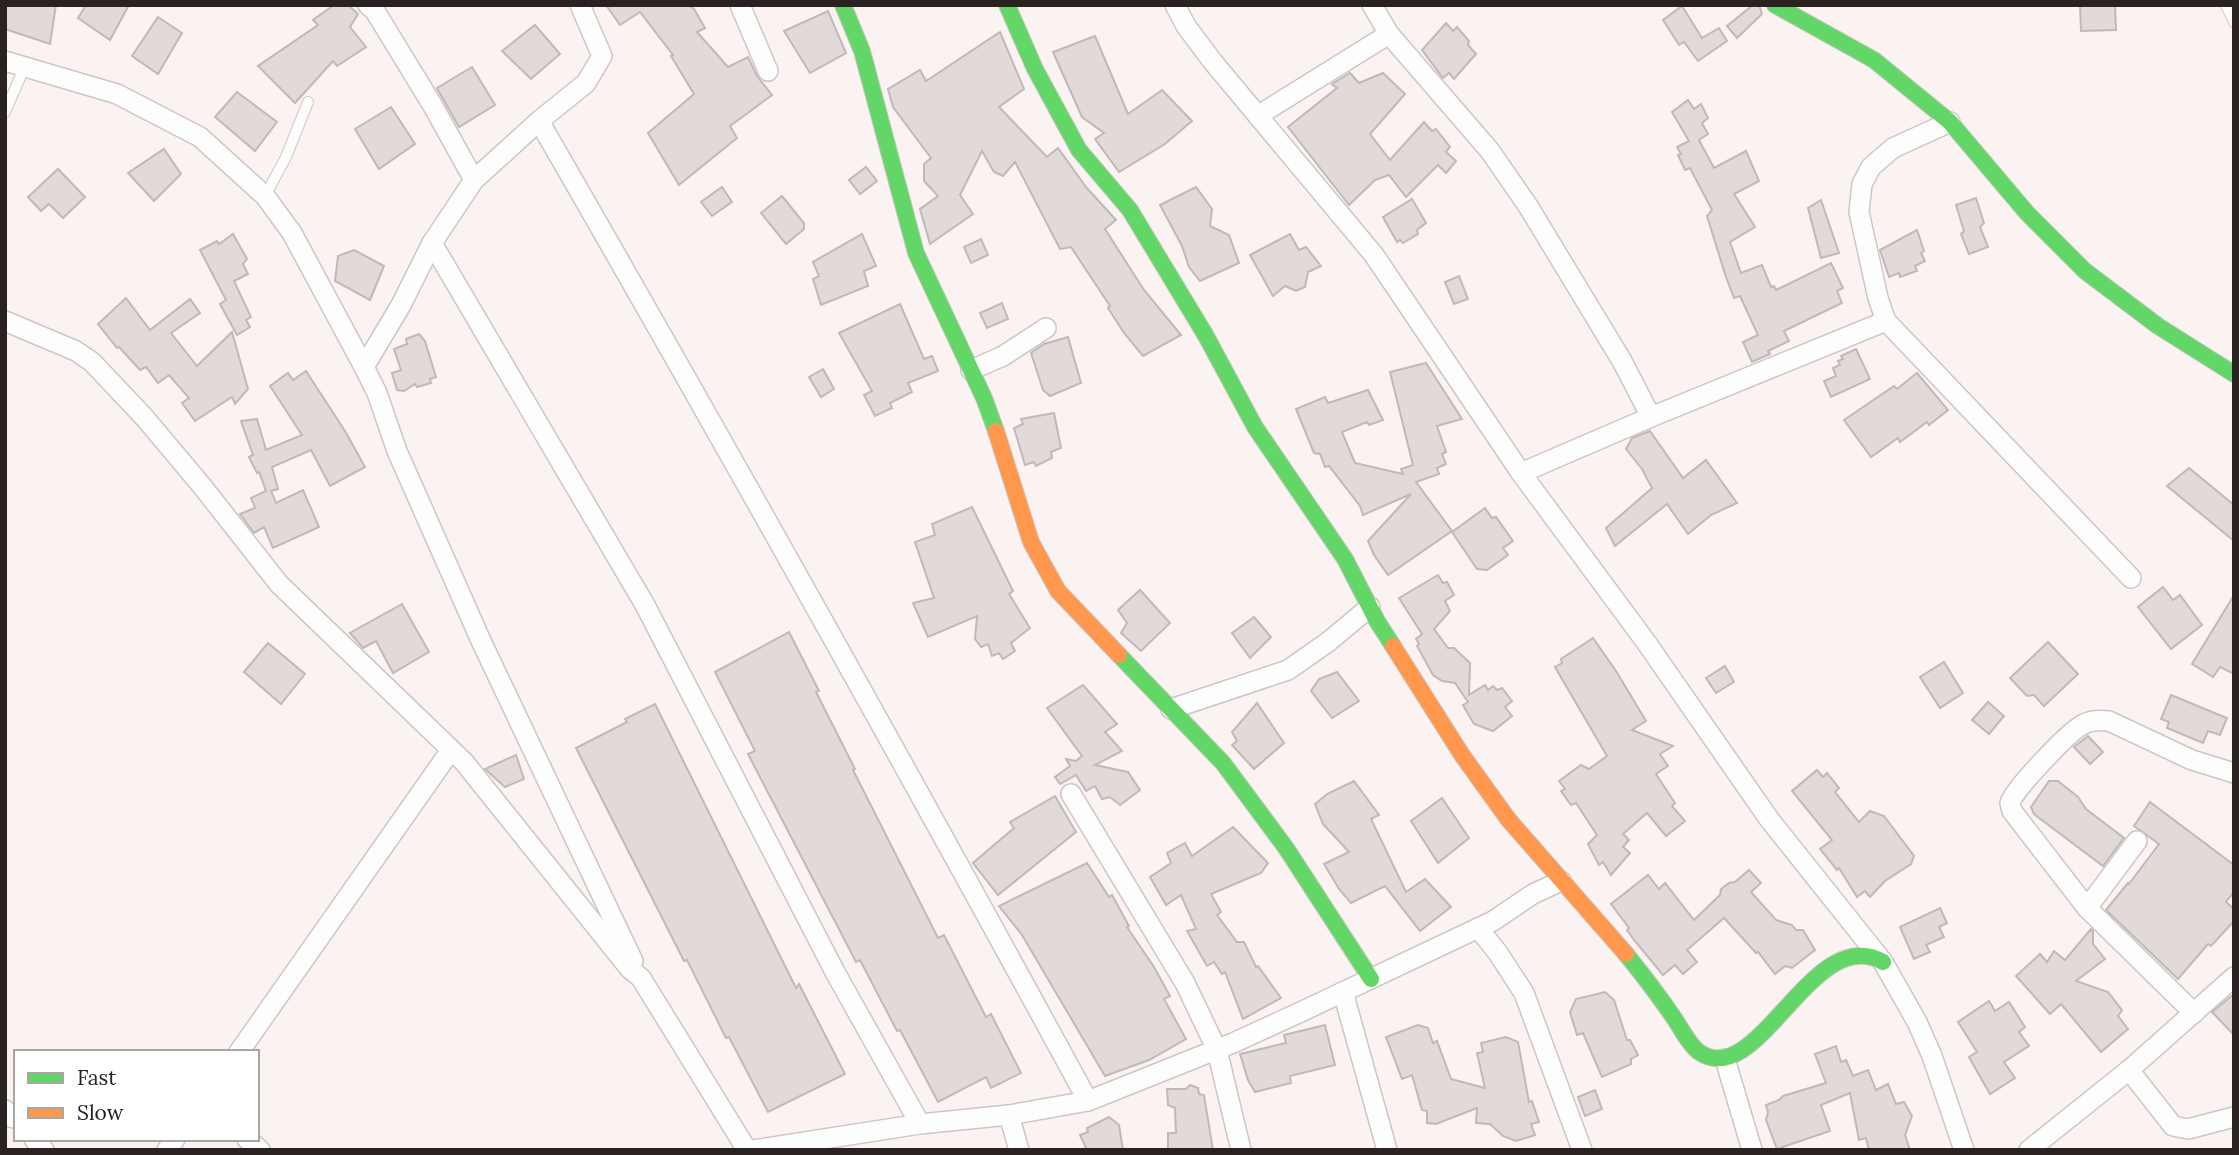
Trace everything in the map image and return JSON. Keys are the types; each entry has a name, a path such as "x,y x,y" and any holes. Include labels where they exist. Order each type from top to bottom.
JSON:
{"street":[{"path":"368,5 375,11 426,94 474,180"},
{"path":"364,368 401,305 432,243 474,180 586,83 602,56 580,5"},
{"path":"740,5 768,71"},
{"path":"843,5 862,51 916,254 971,370 1009,467 1031,542 1058,591 1231,773 1286,848 1370,979"},
{"path":"1007,5 1035,69 1079,150 1130,210 1206,337 1255,427 1345,559 1370,607 1462,755 1508,819 1592,913 1651,985 1696,1051 1712,1059 1725,1059 1741,1052 1819,975 1839,960 1860,954 1873,956 1883,962"},
{"path":"1175,5 1186,26 1213,62 1374,255 1521,473 1646,642 1769,819 1883,962 1917,1022 1932,1056 1964,1150"},
{"path":"1372,5 1389,34 1490,151 1528,206 1614,349 1651,417"},
{"path":"1775,5 1874,60 1950,122 2027,213 2085,271 2158,326 2234,374"},
{"path":"1259,115 1389,34"},
{"path":"5,61 117,93 200,137 265,196 292,233 377,393 397,451 482,643 641,978 747,1150"},
{"path":"539,121 666,341 984,909 1088,1101"},
{"path":"1950,122 1893,148 1871,167 1862,184 1859,212 1878,298 1886,321 2026,471 2131,578"},
{"path":"432,243 621,561 835,972 920,1124"},
{"path":"5,321 76,352 92,362 186,466 279,584 464,762 630,969 641,978"},
{"path":"1521,473 1886,321"},
{"path":"971,370 1003,356 1046,328"},
{"path":"1171,709 1288,670 1328,642 1370,607"},
{"path":"2194,1013 2087,908 2012,811 2010,803 2018,788 2081,726 2098,719 2109,721 2192,760 2234,773"},
{"path":"240,1050 451,750"},
{"path":"1071,794 1185,983 1217,1050 1241,1150"},
{"path":"2087,908 2137,841"},
{"path":"753,1150 920,1124 1009,1115 1088,1101 1217,1050 1343,992 1493,921 1533,894 1561,881"},
{"path":"1478,928 1524,993 1582,1150"},
{"path":"2029,1150 2129,1070 2234,977"},
{"path":"1343,992 1387,1150"},
{"path":"1725,1059 1752,1150"},
{"path":"2129,1070 2173,1126 2188,1129 2234,1117"},
{"path":"1009,1115 1019,1150"}],"lane":[{"path":"2226,5 2234,22"},
{"path":"5,112 25,66"},
{"path":"265,196 286,157 308,102"}],"building":[{"path":"5,5 56,5 50,44 5,29"},
{"path":"86,5 129,5 110,40 78,18"},
{"path":"334,5 348,5 358,14 350,27 366,47 337,66 333,61 295,103 258,66 318,25 313,20"},
{"path":"606,5 688,5 694,9 705,28 697,32 728,67 748,57 757,76 772,95 730,126 737,138 679,185 648,133 694,94 671,56 673,55 640,12 620,25"},
{"path":"1753,5 1759,5 1762,14 1737,38 1727,26"},
{"path":"2080,5 2115,5 2116,30 2081,31"},
{"path":"1682,6 1702,38 1719,28 1727,41 1698,61 1684,42 1679,45 1663,20"},
{"path":"828,11 846,53 810,73 784,31"},
{"path":"158,17 182,33 158,74 132,56"},
{"path":"1446,23 1453,31 1457,27 1476,54 1454,79 1449,73 1443,78 1422,50"},
{"path":"535,25 560,54 531,79 502,51"},
{"path":"1000,32 1024,89 999,107 1047,157 1058,148 1086,187 1116,220 1105,229 1144,290 1181,335 1143,356 1124,333 1108,308 1110,306 1071,247 1060,249 1015,162 1003,176 994,172 982,151 960,195 973,214 930,244 920,209 938,196 924,181 924,164 931,158 893,107 888,89 920,70 926,81"},
{"path":"1095,36 1128,114 1162,90 1192,121 1165,144 1119,172 1095,139 1104,133 1082,117 1053,52"},
{"path":"472,67 495,105 459,127 437,88"},
{"path":"1350,73 1359,83 1383,73 1405,94 1370,134 1390,160 1424,122 1432,131 1436,129 1450,147 1446,152 1456,161 1446,173 1438,165 1406,197 1389,175 1375,180 1349,205 1288,127 1337,88 1332,84"},
{"path":"237,92 277,122 255,151 215,117"},
{"path":"1688,100 1694,109 1701,104 1708,118 1702,123 1708,134 1699,140 1714,168 1746,151 1759,181 1734,194 1755,227 1730,242 1741,273 1762,265 1771,287 1774,286 1776,290 1831,263 1843,288 1837,291 1842,303 1784,331 1789,341 1752,362 1743,342 1758,335 1740,296 1734,298 1726,277 1707,216 1712,210 1690,168 1685,170 1678,155 1681,154 1677,147 1689,141 1672,112"},
{"path":"391,107 415,144 379,169 355,129"},
{"path":"164,149 181,174 154,201 128,173"},
{"path":"866,167 877,181 860,194 849,180"},
{"path":"58,169 85,197 63,218 49,204 41,211 28,197"},
{"path":"722,187 732,202 712,216 701,202"},
{"path":"1196,187 1212,209 1210,226 1229,235 1239,263 1200,281 1189,267 1182,246 1160,205"},
{"path":"782,196 804,223 804,229 786,244 761,213"},
{"path":"1976,198 1984,223 1980,227 1988,247 1969,254 1961,234 1964,231 1956,205"},
{"path":"1412,199 1426,223 1417,230 1418,234 1403,243 1400,240 1397,242 1383,217"},
{"path":"1821,200 1839,253 1821,258 1808,208"},
{"path":"1917,230 1925,261 1915,266 1917,271 1900,277 1899,273 1889,277 1880,250"},
{"path":"233,234 247,259 243,264 248,274 234,281 251,317 246,320 250,327 237,335 220,304 226,300 200,250 217,241 219,244"},
{"path":"862,234 876,266 864,271 868,286 821,305 813,279 819,276 813,262"},
{"path":"1290,234 1299,250 1306,247 1321,266 1308,272 1305,287 1296,291 1285,286 1273,296 1250,255"},
{"path":"981,239 988,255 971,263 964,247"},
{"path":"354,250 384,266 370,300 335,281 338,256"},
{"path":"1459,276 1468,299 1454,304 1445,282"},
{"path":"126,298 150,330 190,299 200,313 171,333 197,366 232,332 248,389 235,404 232,397 195,421 182,403 189,398 169,375 158,383 146,367 140,370 119,347 117,348 98,324"},
{"path":"1002,303 1008,319 987,328 980,313"},
{"path":"900,304 924,359 932,356 938,371 908,383 912,392 890,403 892,408 875,416 864,395 872,391 839,333"},
{"path":"419,334 425,341 436,377 430,379 431,383 417,387 415,384 404,391 397,390 392,373 401,370 394,349 407,344 406,339"},
{"path":"1068,337 1081,383 1050,396 1043,390 1031,353 1044,344"},
{"path":"1856,349 1870,379 1831,397 1824,381 1836,376 1833,368 1840,365 1838,361 1843,359 1841,356"},
{"path":"1426,363 1462,419 1437,426 1446,452 1442,454 1446,464 1437,468 1439,474 1416,482 1452,531 1388,575 1368,541 1411,494 1363,515 1360,506 1329,466 1325,467 1320,454 1314,453 1296,409 1325,397 1328,403 1368,390 1383,420 1369,425 1367,422 1342,432 1355,463 1403,474 1401,469 1413,465 1390,372"},
{"path":"823,369 834,389 821,397 809,377"},
{"path":"306,371 365,467 330,486 311,450 272,467 278,489 271,491 276,503 303,490 319,527 273,548 264,527 254,533 240,514 255,508 251,498 266,491 259,472 257,473 249,457 253,455 241,421 257,419 266,450 302,435 270,386 288,373 293,380"},
{"path":"1917,373 1948,410 1929,425 1927,422 1900,442 1898,438 1871,457 1844,420 1894,386 1897,389"},
{"path":"1054,413 1061,448 1051,452 1052,458 1036,466 1034,462 1025,465 1014,428 1023,424 1021,419"},
{"path":"1650,431 1683,478 1706,460 1737,503 1711,515 1688,534 1667,504 1615,546 1606,528 1652,488 1642,469 1626,449 1632,438"},
{"path":"2189,468 2234,505 2234,541 2167,486"},
{"path":"972,507 1013,591 1009,594 1030,628 1011,643 1015,651 1003,659 999,653 992,656 988,644 981,647 975,639 977,616 928,637 913,603 934,598 915,542 935,535 932,524"},
{"path":"1485,508 1492,518 1496,517 1513,541 1503,548 1508,555 1487,570 1477,569 1452,532"},
{"path":"1438,575 1443,583 1447,582 1454,595 1445,601 1450,611 1434,629 1448,648 1454,648 1470,663 1469,695 1485,685 1488,690 1493,686 1497,690 1502,688 1512,701 1505,707 1512,716 1493,731 1474,724 1463,705 1468,702 1455,683 1442,681 1433,675 1417,646 1419,644 1416,639 1422,634 1399,598"},
{"path":"2163,587 2173,600 2180,595 2202,625 2171,649 2138,607"},
{"path":"1140,590 1170,623 1141,651 1121,633 1127,623 1118,610"},
{"path":"2234,595 2234,674 2220,667 2213,677 2192,664"},
{"path":"402,604 429,652 393,673 376,641 363,648 350,633"},
{"path":"1254,617 1271,637 1250,658 1232,633"},
{"path":"789,632 819,691 816,692 855,769 853,770 938,938 944,935 986,1017 991,1014 1021,1073 991,1088 986,1077 938,1102 860,960 856,962 748,754 755,751 715,672"},
{"path":"1593,638 1646,721 1632,730 1673,746 1660,754 1668,766 1656,774 1675,803 1672,806 1685,821 1666,836 1647,813 1623,834 1629,840 1623,847 1630,853 1611,875 1603,862 1599,865 1588,844 1597,835 1576,803 1571,805 1561,791 1565,789 1559,781 1581,765 1589,769 1607,756 1555,667 1562,663 1561,659"},
{"path":"2048,642 2078,674 2044,706 2034,695 2027,696 2010,678"},
{"path":"268,643 305,674 281,704 244,672"},
{"path":"1944,662 1963,693 1940,708 1920,677"},
{"path":"1725,666 1734,682 1716,693 1706,678"},
{"path":"1337,672 1359,701 1332,718 1311,691 1319,679"},
{"path":"1083,685 1117,724 1105,732 1122,751 1095,765 1128,772 1140,790 1120,805 1110,797 1102,799 1095,786 1086,791 1076,775 1060,784 1055,777 1070,766 1066,759 1076,761 1082,756 1047,708"},
{"path":"2171,695 2227,718 2220,735 2208,731 2203,743 2167,728 2169,722 2161,719"},
{"path":"1988,702 2004,716 1989,734 1972,720"},
{"path":"1257,703 1284,743 1254,769 1232,745 1237,741 1232,732"},
{"path":"655,704 796,988 799,984 845,1074 768,1112 729,1037 726,1038 687,960 684,961 576,748 627,722 625,719"},
{"path":"2088,736 2103,752 2090,764 2074,747"},
{"path":"516,755 524,779 505,787 485,769"},
{"path":"1817,770 1823,777 1827,773 1839,788 1835,792 1859,822 1870,811 1884,816 1914,856 1911,864 1885,881 1870,897 1865,891 1857,897 1839,868 1837,870 1820,849 1832,840 1792,791"},
{"path":"1354,781 1379,815 1371,819 1406,892 1425,879 1451,907 1420,931 1385,886 1351,903 1324,864 1349,852 1323,824 1315,804 1327,794"},
{"path":"2049,781 2058,781 2078,797 2086,809 2124,838 2103,866 2034,814 2031,807"},
{"path":"1055,796 1076,832 998,895 973,863 1014,828 1010,822"},
{"path":"1442,798 1469,838 1438,863 1411,821"},
{"path":"2150,802 2234,865 2234,892 2226,902 2234,909 2234,921 2211,946 2208,944 2178,979 2106,910 2159,844 2134,826"},
{"path":"1233,827 1268,863 1261,873 1211,894 1221,912 1217,915 1237,942 1244,942 1256,967 1258,966 1281,998 1243,1019 1225,972 1222,974 1214,962 1207,966 1187,931 1196,929 1181,895 1166,905 1150,877 1171,863 1167,853 1185,843 1192,856"},
{"path":"1087,863 1109,897 1112,895 1129,926 1127,927 1154,967 1170,996 1164,999 1186,1039 1149,1060 1105,1076 1022,935 999,906"},
{"path":"1749,870 1761,883 1751,892 1776,920 1792,925 1796,930 1803,930 1815,950 1792,968 1785,966 1775,974 1758,952 1756,953 1724,918 1687,950 1697,962 1683,974 1675,965 1663,975 1634,940 1627,930 1629,928 1611,904 1648,875 1659,889 1665,883 1694,920 1720,895 1721,889"},
{"path":"1940,908 1947,923 1939,927 1944,937 1926,945 1930,952 1914,959 1900,927"},
{"path":"2091,929 2093,944 2105,959 2076,981 2108,992 2122,1010 2118,1016 2128,1029 2101,1052 2061,1004 2050,1014 2016,976 2040,954 2047,962 2054,951 2065,960"},
{"path":"1605,992 1614,1000 1627,1040 1630,1040 1638,1055 1631,1059 1631,1064 1602,1077 1583,1033 1577,1035 1570,1012 1576,999"},
{"path":"2234,994 2234,1035 2212,1012"},
{"path":"1989,1001 1995,1011 2009,1002 2025,1027 2019,1032 2029,1046 2004,1062 2015,1078 1990,1094 1969,1057 1977,1052 1958,1022"},
{"path":"1325,1025 1335,1065 1290,1076 1291,1083 1255,1092 1248,1080 1240,1054 1286,1043 1284,1035"},
{"path":"1418,1025 1428,1028 1433,1043 1437,1041 1451,1079 1485,1088 1477,1053 1483,1052 1481,1043 1506,1037 1518,1042 1529,1102 1532,1101 1539,1122 1531,1124 1535,1135 1516,1141 1503,1136 1490,1124 1476,1123 1477,1108 1436,1124 1427,1123 1427,1111 1422,1110 1412,1075 1402,1079 1386,1037"},
{"path":"1836,1046 1841,1062 1846,1060 1853,1076 1868,1070 1876,1090 1888,1084 1896,1104 1904,1102 1912,1116 1905,1135 1910,1150 1869,1150 1866,1138 1859,1140 1850,1093 1821,1105 1830,1131 1777,1149 1766,1120 1766,1105 1783,1096 1826,1083 1815,1054"},
{"path":"1190,1085 1198,1088 1199,1094 1204,1095 1213,1150 1168,1150 1168,1133 1176,1133 1175,1108 1168,1105 1167,1089 1186,1089"},
{"path":"1595,1090 1602,1109 1585,1116 1578,1097"},
{"path":"1109,1117 1119,1125 1123,1150 1087,1150 1080,1135 1088,1132 1087,1128"}],"traffic: fast":[{"path":"843,5 862,51 916,253 984,398 996,431"},
{"path":"1007,5 1035,69 1079,150 1130,210 1206,336 1255,427 1345,559 1393,646"},
{"path":"1775,5 1874,60 1950,122 2027,213 2085,271 2158,326 2234,374"},
{"path":"1119,655 1223,763 1286,848 1371,979"},
{"path":"1626,954 1692,1045 1699,1052 1721,1058 1743,1049 1765,1031 1810,983 1833,965 1857,956 1883,962"}],"traffic: slow":[{"path":"996,431 1031,542 1058,591 1119,655"},
{"path":"1393,646 1462,755 1508,819 1626,954"}]}
